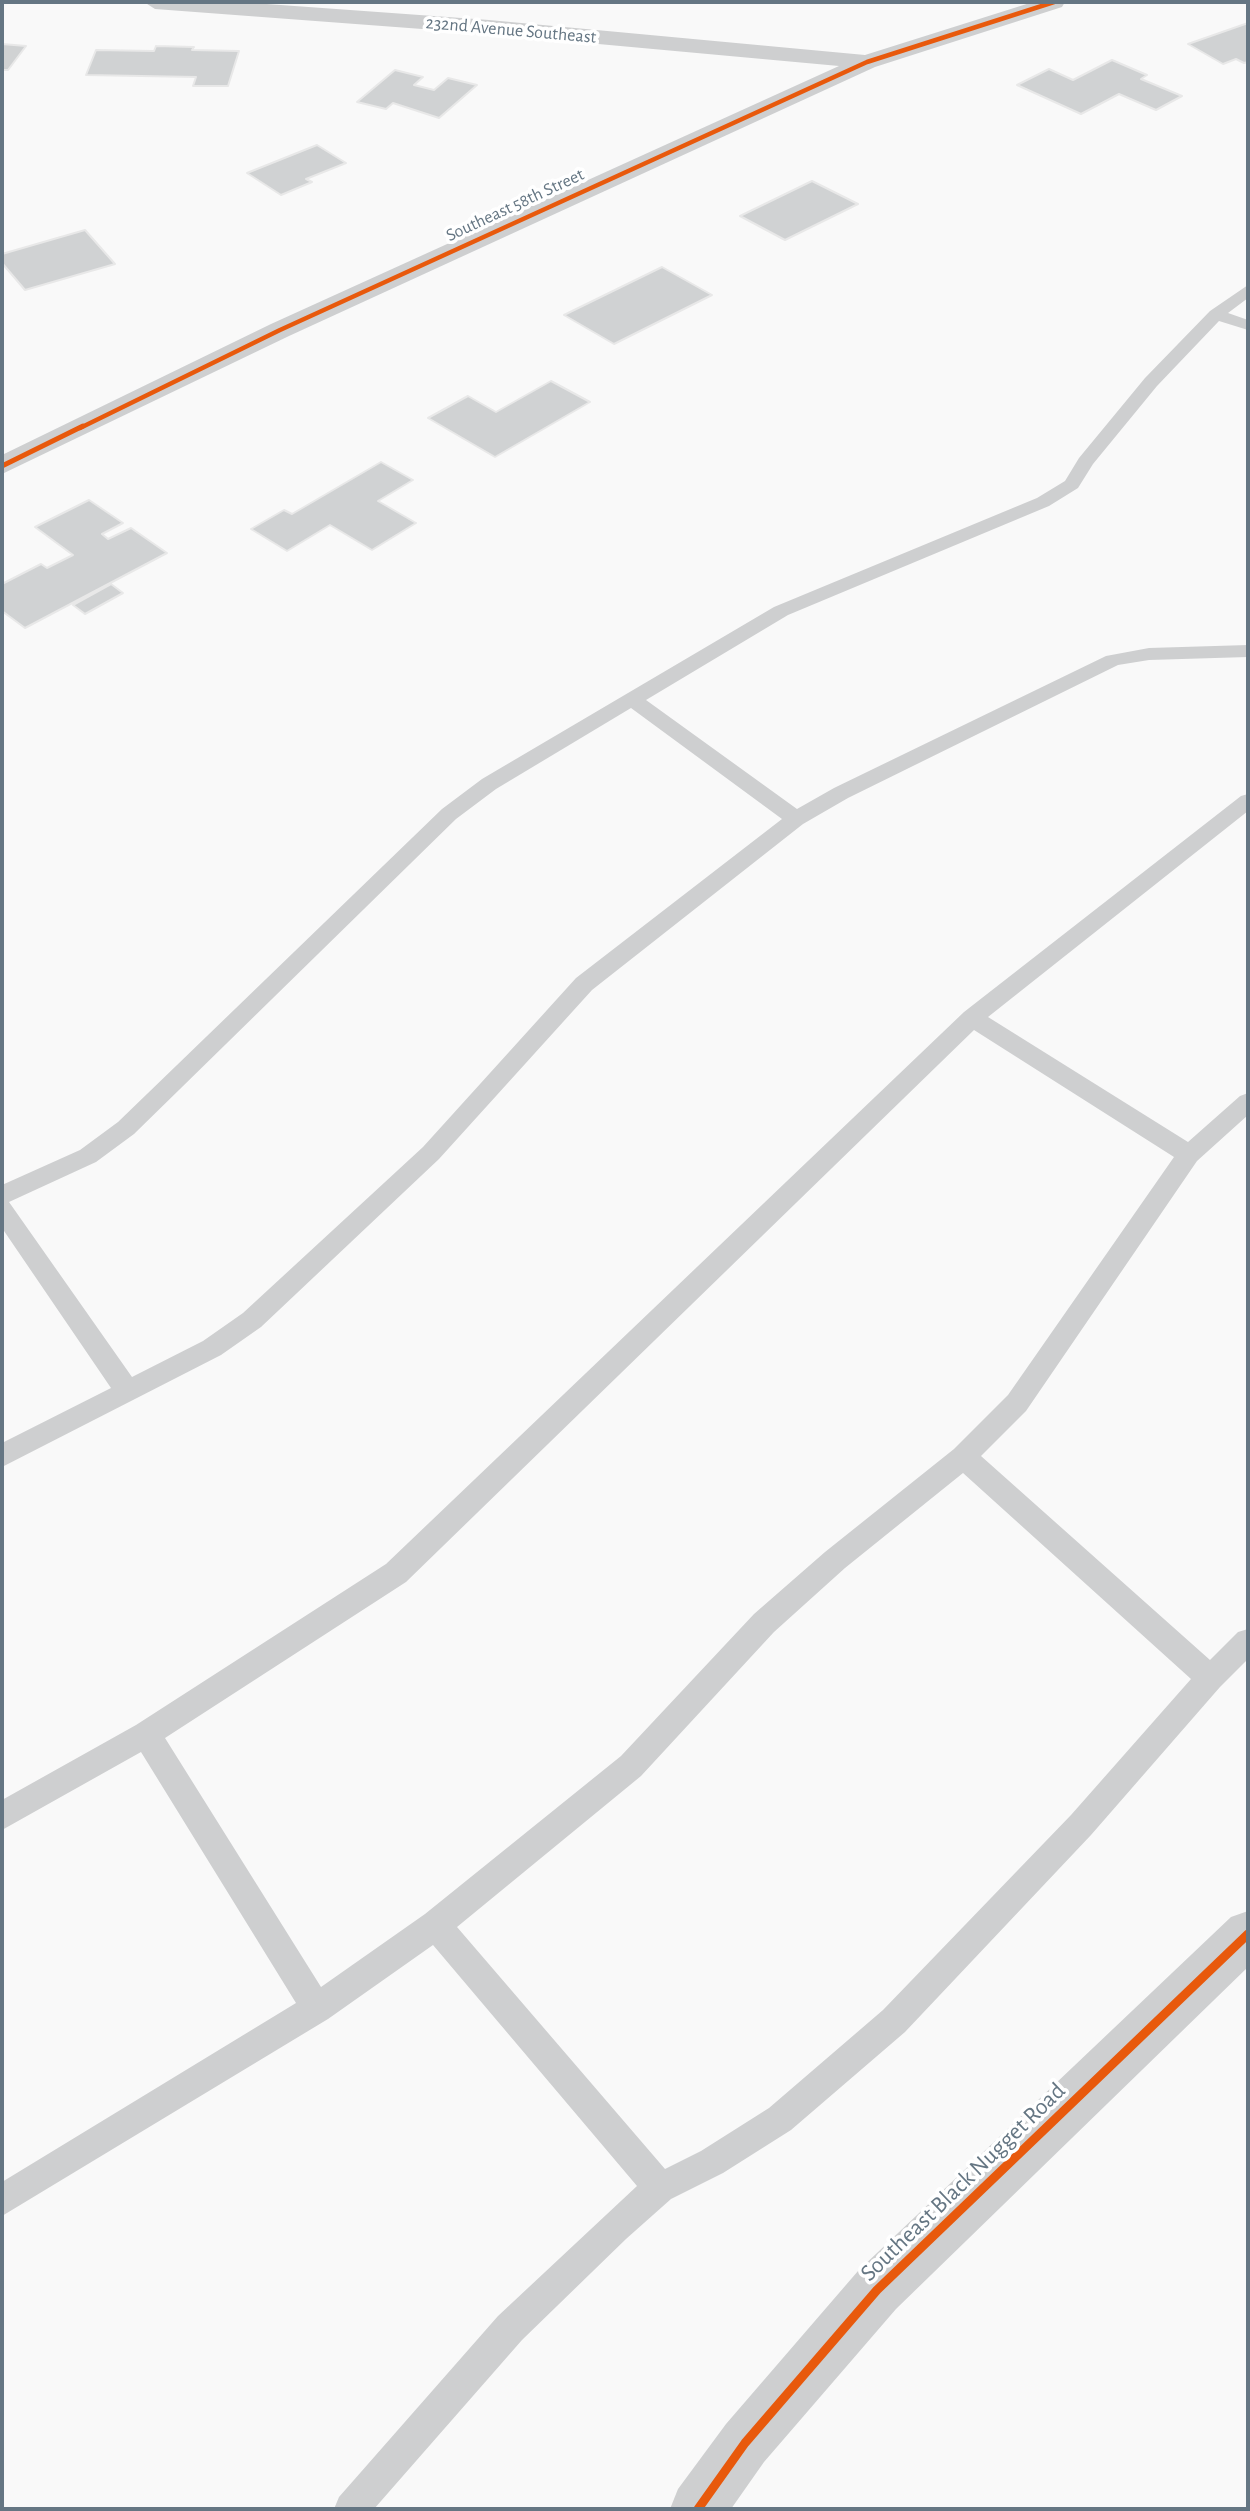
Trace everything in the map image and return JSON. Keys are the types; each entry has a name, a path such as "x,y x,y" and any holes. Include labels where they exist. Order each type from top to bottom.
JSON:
{"street":[{"name":"232nd Avenue Southeast","path":"155,2 495,19 867,62"},
{"name":"Southeast 58th Street","path":"2,466 280,330 867,62 1054,2"},
{"name":"Southeast Black Nugget Road","path":"698,2509 745,2443 877,2290 1248,1934"}],"lane":[{"path":"2,1195 88,1156 126,1128 449,814 489,784 781,611 1043,502 1072,484 1085,462 1152,382 1216,314 1248,290"},
{"path":"1216,314 1248,325"},
{"path":"2,1456 212,1348 252,1320 431,1153 584,984 796,819 841,793 1113,660 1149,654 1248,651"},
{"path":"633,700 796,819"},
{"path":"2,1816 146,1734 396,1573 972,1018 1248,801"},
{"path":"972,1018 1189,1155"},
{"path":"2,2200 317,2008 436,1925 631,1766 764,1622 835,1560 963,1457 1017,1403 1189,1155 1248,1102"},
{"path":"2,1209 128,1392"},
{"path":"963,1457 1210,1678"},
{"path":"351,2509 510,2328 614,2227 660,2188 712,2162 780,2119 894,2021 1082,1825 1210,1678 1248,1641"},
{"path":"146,1734 317,2008"},
{"path":"436,1925 660,2188"}],"building":[{"path":"1248,23 1248,62 1236,59 1223,64 1188,44"},
{"path":"2,44 26,46 8,70 2,70"},
{"path":"156,46 239,51 228,86 193,86 196,77 86,75 96,50 154,51"},
{"path":"1112,60 1147,75 1141,79 1182,96 1156,110 1119,94 1081,114 1017,85 1049,69 1073,80"},
{"path":"395,70 423,77 414,85 434,90 448,78 477,85 439,118 393,103 386,109 357,102"},
{"path":"317,145 346,163 306,179 312,182 281,195 247,173"},
{"path":"812,181 858,204 785,240 740,216"},
{"path":"85,230 115,264 25,290 2,263 2,254"},
{"path":"662,267 712,295 614,344 564,315"},
{"path":"551,381 590,402 495,457 428,418 468,396 496,412"},
{"path":"381,462 413,480 378,501 416,523 372,550 330,525 287,551 251,529 284,510 292,514"},
{"path":"89,500 123,523 102,534 108,539 131,528 167,553 25,628 2,611 2,584 41,564 47,568 73,555 35,527"},
{"path":"111,584 123,593 85,614 73,605"}],"cycle path":[{"path":"2,466 280,330 867,62 1054,2"},
{"path":"698,2509 745,2443 877,2290 1248,1934"}]}
